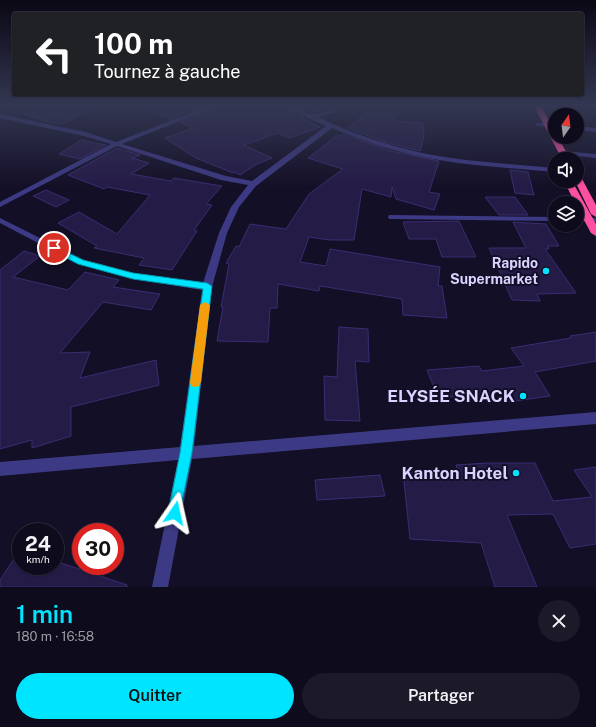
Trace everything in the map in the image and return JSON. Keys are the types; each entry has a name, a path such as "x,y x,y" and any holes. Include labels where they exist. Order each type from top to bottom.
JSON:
{"highway":[{"path":"543,133 553,152"},
{"path":"572,188 592,220 596,233"},
{"path":"583,188 596,214"}],"street":[{"path":"82,133 118,143 217,176 253,184"},
{"path":"0,205 118,143 143,133"},
{"path":"160,587 186,453 207,286 223,233 235,206 253,184 320,133"},
{"path":"351,133 375,142 428,156 548,169"},
{"path":"584,156 596,156"},
{"path":"392,217 548,219"},
{"path":"0,220 81,262 133,276 207,286"},
{"path":"0,469 596,418"}],"building":[{"path":"178,133 277,133 244,145 272,158 257,164 240,175 196,158 165,138"},
{"path":"279,133 302,133 289,138"},
{"path":"362,133 424,133 420,151 385,142"},
{"path":"343,134 391,151 439,161 429,192 440,194 434,210 396,199 392,187 391,197 362,189 354,240 330,240 309,237 300,262 326,266 330,249 440,267 438,286 442,286 447,318 403,315 402,299 320,286 319,291 278,284 277,308 270,308 268,342 217,341 223,307 221,307 229,264 226,263 236,246 239,247 250,224 286,229 309,194 343,169 308,158 338,135 340,136"},
{"path":"81,140 106,145 80,159 59,154"},
{"path":"117,148 140,155 132,158 149,163 131,174 171,181 174,178 222,186 206,204 212,205 194,230 197,231 172,270 139,265 144,258 94,248 97,246 58,223 79,212 117,234 150,195 107,187 104,189 68,175"},
{"path":"510,170 528,172 534,195 515,193"},
{"path":"46,190 69,200 56,207 33,196"},
{"path":"485,197 515,197 528,215 499,215"},
{"path":"459,221 476,257 442,257 436,239 409,239 403,222"},
{"path":"513,222 546,224 548,232 551,232 559,246 548,246 549,249 545,249 576,293 537,294 540,301 512,300 489,248 526,248"},
{"path":"24,251 40,256 13,277 68,290 85,272 119,280 113,287 160,294 151,310 103,302 60,353 90,352 80,378 156,360 159,385 71,407 71,436 32,448 32,440 0,449 0,270"},
{"path":"339,327 368,329 369,362 355,361 360,421 325,420 324,376 337,377"},
{"path":"596,332 596,361 535,372 550,396 509,402 503,392 438,398 427,370 479,366 482,371 524,366 511,348 571,338 570,336"},
{"path":"535,463 553,501 592,497 574,470 596,467 596,544 570,548 553,514 507,515 537,587 495,587 481,543 410,539 403,472 459,475 456,465"},
{"path":"380,475 385,496 317,500 315,480"},
{"path":"12,562 12,575 64,575 64,564 72,567 72,575 97,575 127,585 127,587 0,587 0,580"}],"slow traffic":[{"path":"195,382 205,305"}],"place":[{"name":"Rapido Supermarket","path":"546,271"},
{"name":"ELYSÉE SNACK","path":"523,396"},
{"name":"Kanton Hotel","path":"516,473"}],"route":[{"path":"54,248 81,262 133,276 207,286 186,453 175,513"}]}
